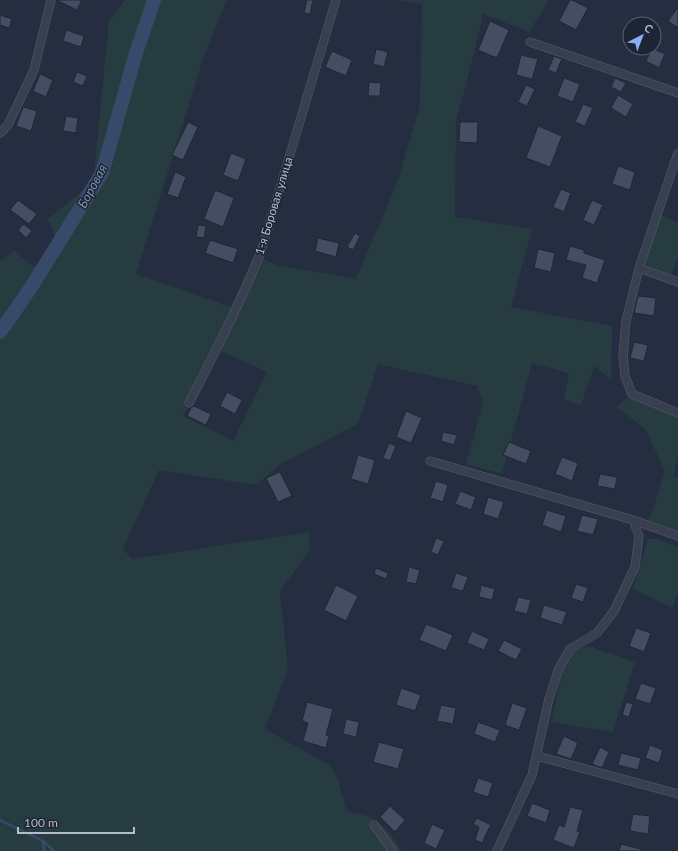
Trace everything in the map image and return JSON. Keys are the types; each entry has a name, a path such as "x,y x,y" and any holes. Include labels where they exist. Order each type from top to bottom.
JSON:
{"street":[{"path":"0,133 8,126 34,70 51,0"},
{"name":"1-я Боровая улица","path":"189,403 242,297 261,252 336,0"},
{"path":"530,42 678,93"},
{"path":"678,153 639,268 626,321 623,356 625,376 632,394 678,413"},
{"path":"639,268 678,282"},
{"path":"430,461 633,520 678,536"},
{"path":"497,851 532,776 549,698 563,662 570,649 597,633 614,611 635,567 639,536 633,520"},
{"path":"537,756 678,794"},
{"path":"374,825 394,851"}],"green space":[{"path":"125,0 227,0 204,56 136,274 231,307 253,257 262,258 276,265 356,279 398,180 420,106 422,4 397,0 549,0 529,32 483,14 456,121 455,217 532,229 511,307 612,326 611,379 594,366 581,405 564,399 569,373 532,363 502,474 466,464 483,402 477,386 378,364 358,424 280,464 256,485 159,470 123,549 132,559 309,532 310,550 280,591 288,669 265,729 328,764 337,777 347,811 371,817 388,831 402,851 0,851 0,261 14,251 39,271 58,244 48,219 93,182 109,21","holes":["216,349 267,372 233,441 183,416"]},
{"path":"656,213 678,222 678,257 671,276 640,262"},
{"path":"629,398 678,417 678,458 673,476 678,478 678,538 646,526 665,471 645,429 616,406"},
{"path":"648,539 658,539 678,547 678,592 672,608 633,589"},
{"path":"588,646 635,662 613,732 551,722 566,655"}],"building":[{"path":"56,0 82,0 77,10"},
{"path":"307,0 313,0 310,14 304,13"},
{"path":"570,0 588,8 576,30 559,21"},
{"path":"678,7 678,28 668,21"},
{"path":"0,15 12,19 9,28 0,25"},
{"path":"490,21 509,30 497,58 478,50"},
{"path":"66,30 84,36 81,47 63,41"},
{"path":"376,49 388,52 384,67 373,64"},
{"path":"332,51 352,60 346,76 325,67"},
{"path":"662,53 665,54 659,68 646,61 648,56 662,56"},
{"path":"521,55 538,59 532,79 516,75"},
{"path":"554,56 562,59 556,73 548,70"},
{"path":"77,72 87,76 83,86 73,82"},
{"path":"40,74 53,80 46,97 33,91"},
{"path":"564,78 580,84 573,102 557,96"},
{"path":"615,78 626,83 621,92 611,87"},
{"path":"369,82 381,83 380,96 368,96"},
{"path":"526,85 535,89 527,106 518,102"},
{"path":"618,95 633,104 626,117 611,108"},
{"path":"583,104 593,108 585,126 575,122"},
{"path":"23,107 37,111 31,131 16,126"},
{"path":"66,116 78,118 76,133 63,131"},
{"path":"188,122 198,127 183,160 172,155"},
{"path":"460,122 478,122 477,143 459,142"},
{"path":"538,126 562,136 550,167 526,158"},
{"path":"231,153 246,159 238,181 223,175"},
{"path":"618,166 635,172 630,190 612,184"},
{"path":"175,172 186,177 178,198 167,194"},
{"path":"561,189 571,193 564,212 553,207"},
{"path":"215,190 234,198 223,227 204,219"},
{"path":"18,200 37,214 29,224 10,210"},
{"path":"592,200 603,205 594,225 583,220"},
{"path":"24,224 32,231 26,238 18,230"},
{"path":"198,225 206,226 204,238 196,237"},
{"path":"355,233 360,236 353,250 347,247"},
{"path":"318,238 339,243 336,257 315,251"},
{"path":"210,240 238,249 233,263 205,253"},
{"path":"570,246 584,250 584,253 605,260 597,283 582,278 586,265 566,260"},
{"path":"538,249 555,253 551,272 534,268"},
{"path":"638,296 656,298 654,316 634,313"},
{"path":"634,342 648,345 644,361 630,358"},
{"path":"227,392 242,400 235,414 220,406"},
{"path":"194,406 211,414 206,425 187,416 191,408"},
{"path":"406,411 422,418 411,443 396,437"},
{"path":"443,432 457,435 454,445 441,441"},
{"path":"509,442 531,451 526,464 503,455"},
{"path":"389,443 396,446 390,461 383,458"},
{"path":"358,455 375,460 368,484 351,479"},
{"path":"562,457 578,463 572,481 555,474"},
{"path":"280,472 292,496 278,502 266,478"},
{"path":"600,474 617,477 615,489 597,486"},
{"path":"436,481 448,485 443,502 430,498"},
{"path":"460,491 476,497 471,510 455,504"},
{"path":"488,497 504,502 498,519 483,514"},
{"path":"547,510 566,516 561,532 542,525"},
{"path":"582,515 598,519 593,535 577,531"},
{"path":"436,538 444,541 438,555 431,552"},
{"path":"409,567 420,570 416,584 406,582"},
{"path":"376,568 388,573 386,579 374,574"},
{"path":"456,573 468,577 463,591 451,588"},
{"path":"576,584 588,588 583,602 571,598"},
{"path":"336,585 358,596 346,621 324,610"},
{"path":"481,585 495,589 492,600 479,597"},
{"path":"518,597 531,600 527,614 514,611"},
{"path":"544,605 567,612 562,625 540,618"},
{"path":"426,624 453,635 446,651 419,640"},
{"path":"636,628 651,633 644,652 629,646"},
{"path":"472,631 489,639 484,650 467,643"},
{"path":"504,640 522,649 516,660 498,651"},
{"path":"641,683 656,688 650,704 635,699"},
{"path":"401,688 421,695 415,711 396,705"},
{"path":"307,702 333,709 326,735 329,736 326,748 303,741 308,723 302,721"},
{"path":"626,702 633,704 629,717 622,715"},
{"path":"512,703 527,708 519,730 505,725"},
{"path":"441,705 456,708 453,724 437,721"},
{"path":"346,719 359,722 356,737 343,734"},
{"path":"478,722 500,730 495,742 474,734"},
{"path":"564,736 578,743 571,759 556,754"},
{"path":"379,742 404,749 398,769 373,762"},
{"path":"650,745 663,750 659,763 645,758"},
{"path":"600,747 609,752 602,768 592,764"},
{"path":"621,753 641,758 638,770 618,765"},
{"path":"478,778 493,783 488,797 473,792"},
{"path":"532,803 550,810 546,823 527,816"},
{"path":"390,806 405,820 395,832 380,817"},
{"path":"570,807 583,810 577,831 580,832 574,848 553,840 559,825 564,827"},
{"path":"633,814 650,816 648,834 630,831"},
{"path":"477,818 491,825 483,843 475,840 479,827 473,824"},
{"path":"432,824 445,830 436,849 424,843"},
{"path":"621,844 641,849 641,851 619,851"}],"waterway":[{"name":"Боровая","path":"0,332 30,289 102,173 136,53 154,0"},
{"path":"0,820 43,841 54,851"},
{"path":"43,842 44,851"}]}
